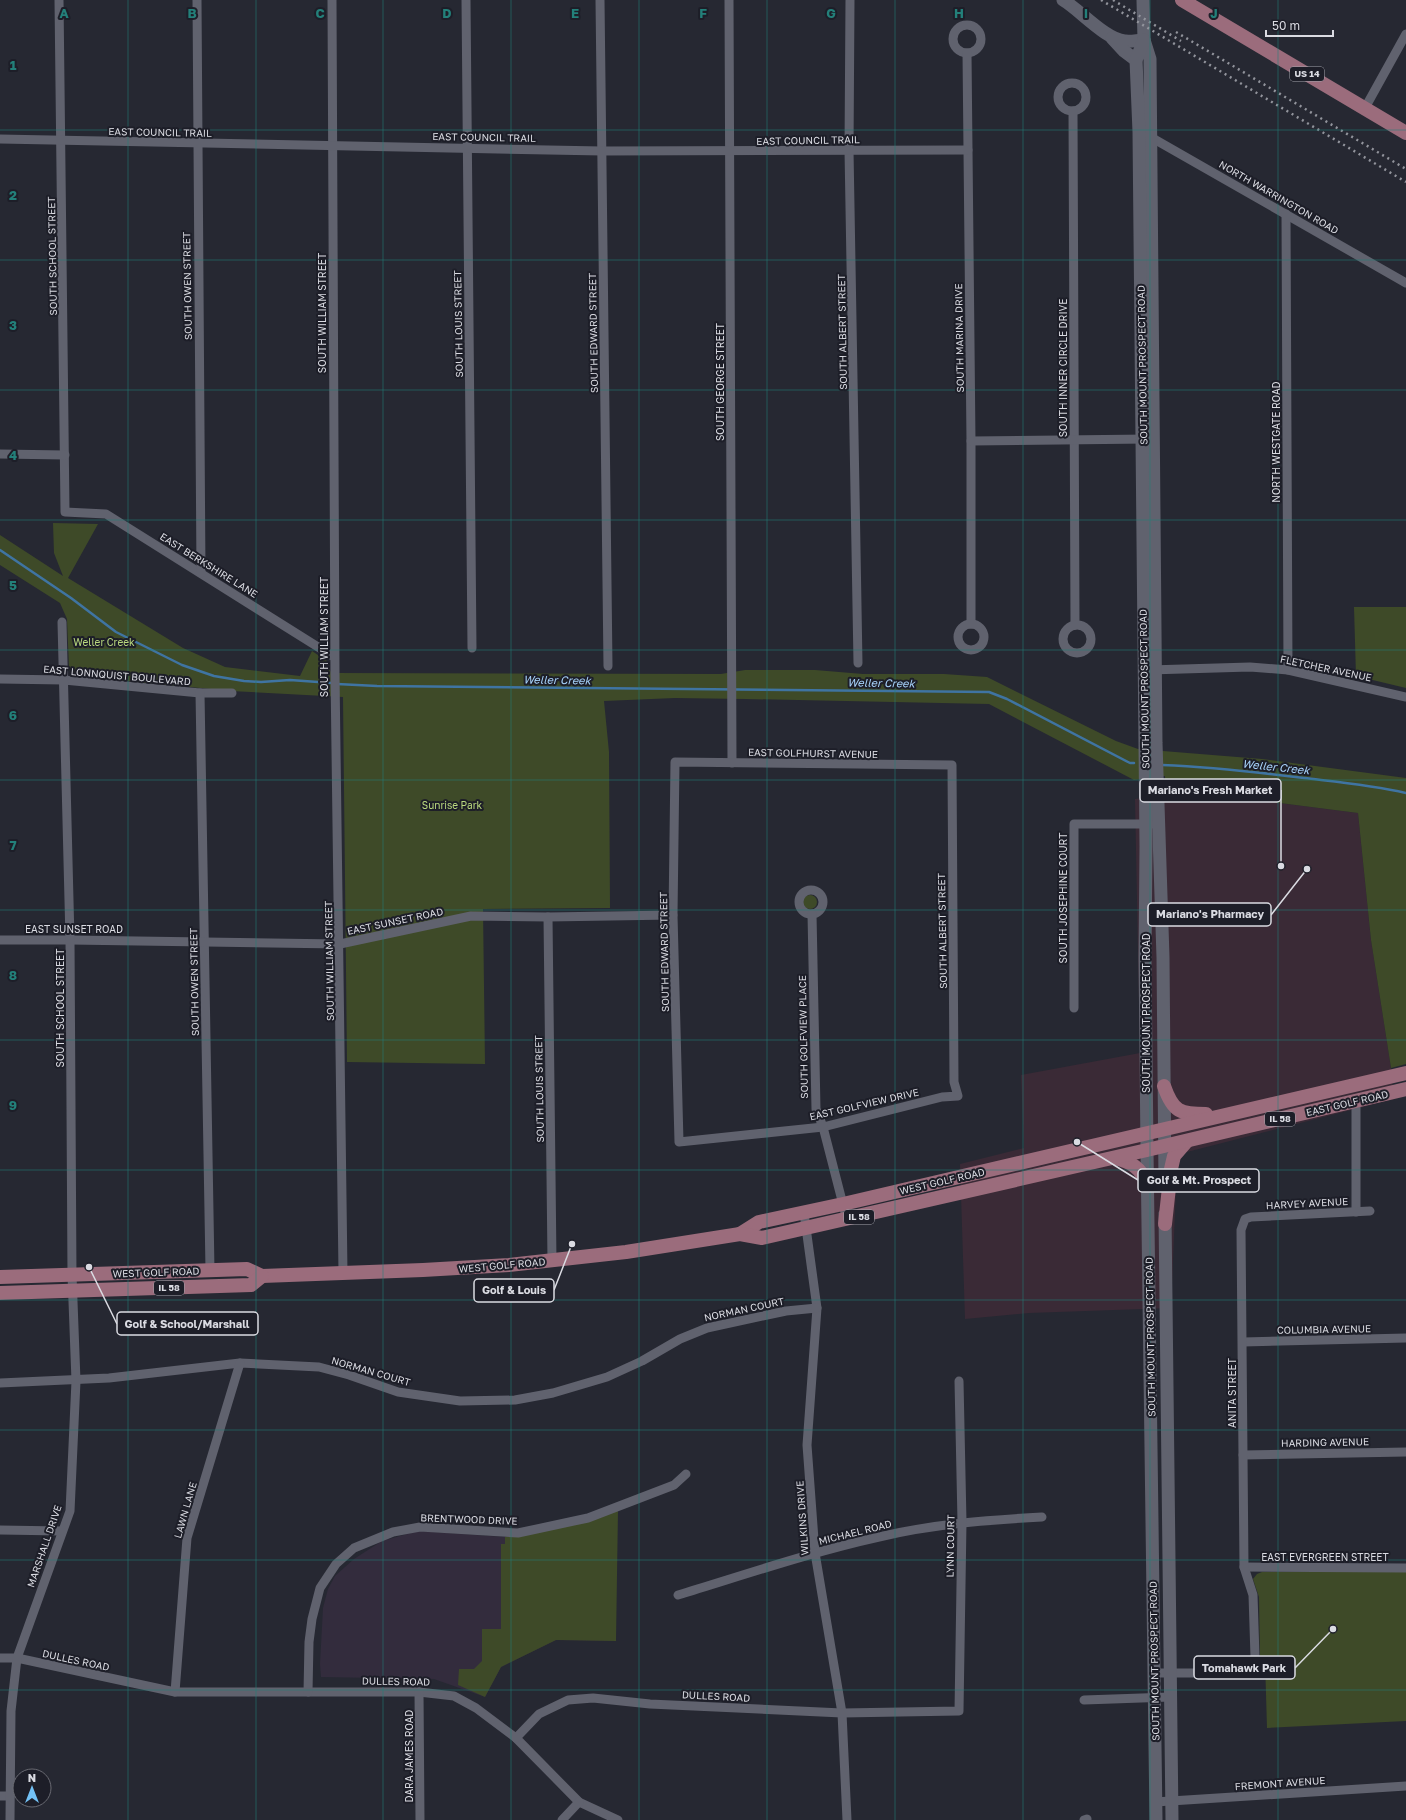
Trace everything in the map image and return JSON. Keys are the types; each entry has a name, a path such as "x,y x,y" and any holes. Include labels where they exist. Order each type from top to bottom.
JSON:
{"main road":[{"path":"1063,0 1073,6 1112,38 1124,51 1136,60"},
{"name":"SOUTH MOUNT PROSPECT ROAD","path":"1143,0 1144,40 1150,59 1145,135 1150,743 1152,824 1163,957 1172,1820"},
{"name":"US 14","path":"1182,0 1406,133"},
{"path":"1112,38 1124,42 1144,40"},
{"name":"SOUTH MOUNT PROSPECT ROAD","path":"1144,40 1136,60 1145,135"},
{"name":"SOUTH MOUNT PROSPECT ROAD","path":"1152,824 1147,1150 1156,1820"},
{"name":"EAST GOLF ROAD","path":"1147,1133 1406,1073"},
{"path":"1164,1086 1169,1100 1174,1107 1185,1114 1232,1113"},
{"name":"EAST GOLF ROAD","path":"1147,1150 1406,1089"},
{"name":"WEST GOLF ROAD","path":"740,1234 760,1222 1147,1133"},
{"path":"1165,1224 1171,1168 1174,1156 1187,1141"},
{"name":"WEST GOLF ROAD","path":"0,1277 247,1268 262,1276 468,1268 552,1261 661,1247 740,1234 762,1238 847,1220 1147,1150"},
{"path":"1114,1158 1134,1164 1141,1171 1148,1184"},
{"name":"WEST GOLF ROAD","path":"0,1294 251,1285 262,1276"}],"street":[{"name":"SOUTH SCHOOL STREET","path":"59,0 62,141 65,512"},
{"name":"SOUTH OWEN STREET","path":"197,0 201,573"},
{"name":"SOUTH WILLIAM STREET","path":"332,0 334,675 340,944 343,1273"},
{"name":"SOUTH LOUIS STREET","path":"466,0 472,648"},
{"name":"SOUTH EDWARD STREET","path":"600,0 608,666"},
{"name":"SOUTH GEORGE STREET","path":"729,0 733,703 732,763"},
{"name":"SOUTH ALBERT STREET","path":"850,0 850,150 858,663"},
{"path":"1365,108 1406,34"},
{"name":"SOUTH MARINA DRIVE","path":"966,53 971,441 971,624"},
{"name":"SOUTH INNER CIRCLE DRIVE","path":"1072,111 1075,625"},
{"name":"NORTH WARRINGTON ROAD","path":"1145,135 1406,283"},
{"name":"EAST COUNCIL TRAIL","path":"0,139 602,151 729,152 968,150"},
{"name":"NORTH WESTGATE ROAD","path":"1286,214 1288,670"},
{"path":"971,441 1148,440"},
{"path":"0,454 65,455"},
{"name":"EAST BERKSHIRE LANE","path":"65,512 106,514 334,657"},
{"name":"SOUTH SCHOOL STREET","path":"62,622 70,940 72,1275"},
{"name":"FLETCHER AVENUE","path":"1150,670 1250,667 1288,670 1406,697"},
{"name":"EAST LONNQUIST BOULEVARD","path":"0,679 64,680 200,693 232,693"},
{"name":"SOUTH OWEN STREET","path":"200,693 210,1270"},
{"name":"SOUTH EDWARD STREET","path":"675,762 673,915 679,1142"},
{"name":"EAST GOLFHURST AVENUE","path":"675,762 952,765"},
{"name":"SOUTH ALBERT STREET","path":"952,765 954,1082 958,1096"},
{"name":"SOUTH JOSEPHINE COURT","path":"1074,1008 1074,824 1152,824"},
{"name":"SOUTH GOLFVIEW PLACE","path":"812,914 816,1109 823,1127 847,1220"},
{"name":"EAST SUNSET ROAD","path":"0,940 340,944 471,916 548,917 673,915"},
{"name":"SOUTH LOUIS STREET","path":"548,917 552,1261"},
{"name":"EAST GOLFVIEW DRIVE","path":"679,1142 823,1127 942,1097 958,1096"},
{"path":"1356,1101 1356,1212"},
{"name":"HARVEY AVENUE","path":"1245,1219 1251,1217 1370,1211"},
{"name":"WILKINS DRIVE","path":"804,1213 817,1308 807,1445 815,1553 842,1713 848,1820"},
{"name":"ANITA STREET","path":"1170,1674 1243,1673 1252,1669 1255,1657 1253,1594 1244,1567 1241,1230 1245,1219"},
{"name":"MARSHALL DRIVE","path":"10,1820 11,1710 17,1658 70,1511 76,1381 72,1275"},
{"name":"NORMAN COURT","path":"0,1383 76,1381 240,1363 319,1367 349,1375 398,1392 460,1401 515,1400 553,1393 607,1377 642,1361 680,1339 708,1328 786,1311 817,1308"},
{"name":"COLUMBIA AVENUE","path":"1243,1342 1406,1338"},
{"name":"LAWN LANE","path":"175,1692 187,1538 240,1363"},
{"name":"LYNN COURT","path":"959,1381 962,1522 959,1711"},
{"name":"HARDING AVENUE","path":"1243,1455 1406,1452"},
{"name":"BRENTWOOD DRIVE","path":"308,1692 309,1642 312,1619 320,1588 336,1564 354,1548 393,1532 420,1527 518,1533 588,1518 674,1485 686,1474"},
{"name":"MICHAEL ROAD","path":"678,1595 815,1553 880,1536 962,1522 1042,1517"},
{"path":"0,1530 62,1531"},
{"name":"EAST EVERGREEN STREET","path":"1244,1567 1406,1568"},
{"name":"DULLES ROAD","path":"0,1658 17,1658 175,1692 419,1692 454,1696 476,1708 516,1738 539,1714 568,1700 593,1698 650,1704 842,1713 959,1711"},
{"path":"1154,1673 1170,1674"},
{"name":"DARA JAMES ROAD","path":"419,1692 420,1820"},
{"path":"1084,1700 1170,1697"},
{"path":"516,1738 579,1802 618,1820"},
{"name":"FREMONT AVENUE","path":"1156,1802 1406,1786"},
{"path":"0,1796 10,1796"},
{"path":"562,1820 579,1802"}],"shaded area":[{"path":"1184,791 1358,813 1371,940 1391,1068 1394,1099 1183,1153 1177,1164 1171,1308 1029,1313 965,1319 960,1164 1024,1148 1021,1075 1140,1053 1135,799 1165,795 1175,800"},
{"path":"418,1531 505,1537 534,1533 616,1641 556,1640 501,1667 485,1697 434,1679 321,1677 320,1664 323,1608 328,1589 335,1576 354,1559 382,1541"}],"green space":[{"name":"Sunrise Park","path":"53,523 98,524 68,578 183,648 225,667 300,676 312,651 327,661 331,673 721,674 745,670 815,670 863,674 944,674 987,677 1116,741 1138,749 1262,759 1406,778 1406,1064 1391,1068 1371,940 1358,813 1184,791 1175,800 1165,795 1165,776 1134,780 989,704 675,698 604,701 609,752 610,908 483,909 485,1064 347,1062 343,697 231,691 77,676 71,674 69,668 67,619 60,603 0,565 0,535 63,576 54,553"},
{"path":"1354,607 1406,607 1406,688 1356,676"},
{"path":"807,895 813,895 817,899 817,905 813,909 807,909 803,905 803,899"},
{"path":"618,1510 616,1641 556,1640 501,1667 485,1697 458,1685 459,1669 474,1669 482,1661 482,1629 501,1629 501,1544 505,1544 505,1537 534,1533"},
{"path":"1406,1571 1406,1721 1267,1728 1265,1660 1260,1660 1259,1597 1253,1579 1257,1574 1262,1572"}],"waterway":[{"name":"Weller Creek","path":"0,550 71,598 116,632 182,665 214,676 244,681 261,682 290,680 332,683"},
{"name":"Weller Creek","path":"337,684 377,686 989,692 1007,699 1130,763 1134,763"},
{"name":"Weller Creek","path":"1162,765 1215,768 1269,774 1355,784 1406,793"}],"railway":[{"path":"1101,0 1406,182"},
{"path":"1113,0 1181,41"},
{"path":"1176,32 1406,169"}],"place":[{"name":"Mariano's Fresh Market","path":"1281,866"},
{"name":"Mariano's Pharmacy","path":"1307,869"},
{"name":"Golf & Mt. Prospect","path":"1077,1142"},
{"name":"Golf & Louis","path":"572,1244"},
{"name":"Golf & School/Marshall","path":"89,1267"},
{"name":"Tomahawk Park","path":"1333,1629"}]}
